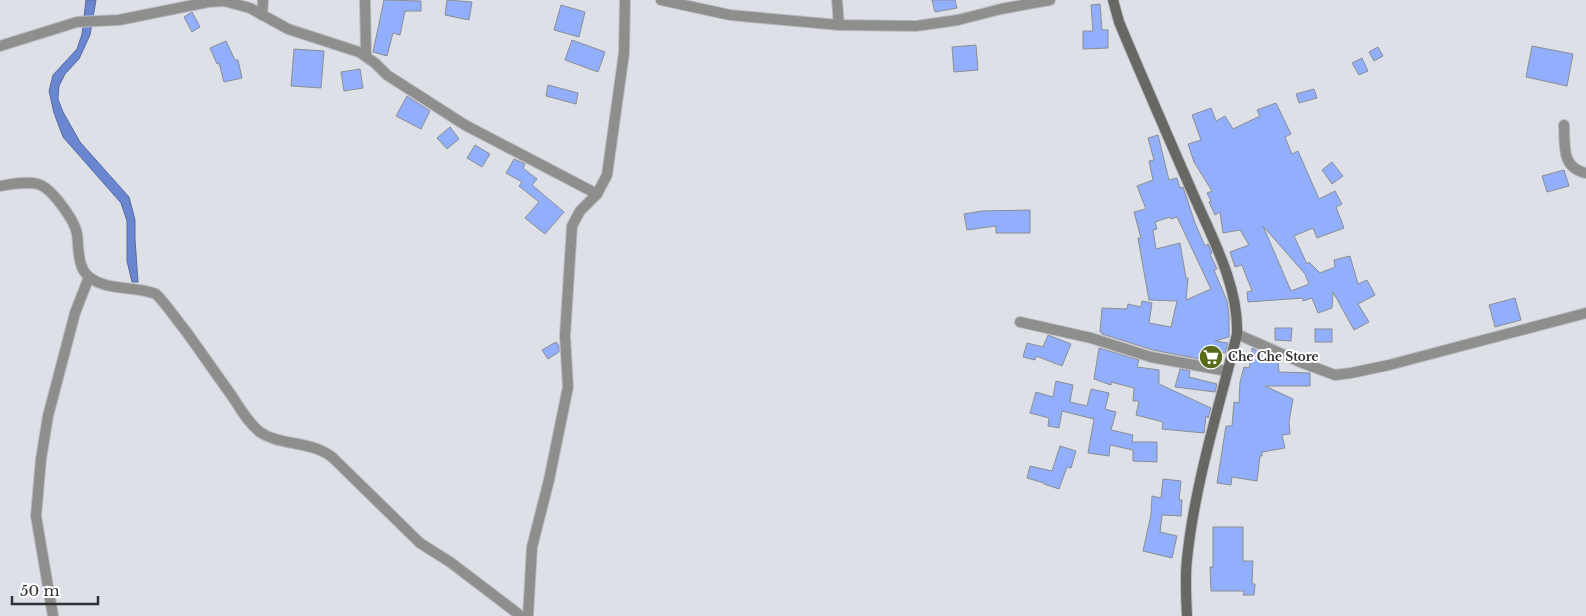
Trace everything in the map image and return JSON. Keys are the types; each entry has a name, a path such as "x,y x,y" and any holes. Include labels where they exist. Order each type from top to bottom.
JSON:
{"street":[{"path":"262,15 263,0"},
{"path":"365,0 366,56"},
{"path":"528,616 532,548 568,388 565,336 572,226 580,211 597,194 607,175 612,152 624,54 625,0"},
{"path":"661,0 730,15 839,25 916,26 958,20 1001,9 1050,0"},
{"path":"837,0 839,25"},
{"path":"1113,0 1119,22 1218,252 1234,297 1238,318 1237,334 1206,448 1193,522 1187,559 1187,616"},
{"path":"0,46 77,22 119,20 208,2 224,1 250,8 288,29 341,45 366,56 387,75 465,124 597,194"},
{"path":"1564,124 1567,160 1572,167 1586,173"},
{"path":"0,186 24,183 42,186 60,203 70,217 77,232 80,263 84,272 89,277 104,284 156,294 189,336 247,419 259,432 267,436 313,446 328,453 420,543 450,562 521,616"},
{"path":"53,616 36,516 38,482 52,399 75,313 89,277"},
{"path":"1237,334 1300,362 1335,375 1389,365 1586,313"},
{"path":"1020,322 1091,338 1151,357 1227,372"}],"water":[{"path":"86,0 96,0 90,35 79,59 65,74 59,86 58,99 80,142 129,197 135,220 138,282 132,282 127,261 127,221 121,203 63,137 54,113 49,91 53,75 77,49 82,34"}],"building":[{"path":"384,0 421,1 421,11 405,11 400,35 393,33 387,56 373,52"},
{"path":"447,0 472,2 469,20 445,15"},
{"path":"932,0 955,0 957,8 935,12"},
{"path":"1100,4 1102,30 1108,30 1108,48 1083,49 1083,31 1093,31 1091,5"},
{"path":"561,5 585,12 579,37 554,30"},
{"path":"192,12 200,27 192,32 184,17"},
{"path":"572,40 605,52 598,72 565,60"},
{"path":"226,41 235,60 238,60 242,78 224,82 219,63 217,64 210,48"},
{"path":"976,45 978,70 954,72 952,47"},
{"path":"1532,46 1573,54 1567,86 1526,77"},
{"path":"1378,47 1383,56 1374,61 1369,52"},
{"path":"294,49 324,51 321,88 291,86"},
{"path":"1362,58 1368,71 1359,75 1352,63"},
{"path":"360,69 363,88 344,91 341,72"},
{"path":"548,85 578,93 576,104 546,96"},
{"path":"1314,89 1317,98 1299,103 1296,94"},
{"path":"407,96 430,111 421,129 396,116"},
{"path":"1276,103 1291,134 1285,137 1292,154 1298,151 1319,199 1335,191 1342,204 1336,207 1344,228 1317,238 1313,228 1294,236 1307,264 1309,262 1320,273 1335,267 1334,260 1350,256 1358,284 1367,280 1375,295 1358,304 1369,322 1354,330 1333,292 1332,308 1318,313 1312,298 1303,301 1303,298 1248,302 1247,292 1252,291 1242,265 1235,267 1230,252 1249,245 1240,230 1223,233 1220,212 1215,215 1209,202 1211,201 1207,193 1212,191 1194,162 1188,144 1201,140 1192,115 1211,108 1216,121 1225,116 1233,129 1260,116 1257,110","holes":["1263,226 1305,274 1309,284 1291,291"]},
{"path":"450,127 459,139 447,149 437,138"},
{"path":"1158,135 1169,180 1177,178 1180,188 1183,187 1205,246 1208,244 1212,253 1210,254 1217,269 1214,270 1227,301 1229,337 1215,341 1228,343 1225,353 1217,352 1215,362 1153,350 1100,332 1102,308 1127,309 1128,304 1141,307 1142,301 1152,303 1149,323 1171,327 1177,301 1149,300 1138,238 1141,238 1134,212 1146,209 1137,186 1153,180 1149,161 1154,160 1148,138","holes":["1170,217 1171,219 1177,217 1211,289 1186,300 1188,278 1186,278 1180,243 1156,249 1153,230 1157,229 1155,222"]},
{"path":"475,145 490,154 482,167 467,158"},
{"path":"514,159 525,164 523,168 537,179 532,185 564,212 545,234 525,218 539,202 519,186 522,182 506,173"},
{"path":"1332,162 1343,176 1332,184 1322,170"},
{"path":"1564,170 1569,186 1547,192 1542,176"},
{"path":"1030,210 1030,233 996,233 996,226 967,230 964,214 982,211"},
{"path":"1515,298 1521,320 1495,327 1489,305"},
{"path":"1275,328 1292,328 1291,341 1275,340"},
{"path":"1315,329 1332,329 1332,342 1315,342"},
{"path":"1048,335 1071,344 1062,366 1036,356 1035,360 1023,357 1027,343 1043,347"},
{"path":"556,342 559,346 559,352 548,359 542,350"},
{"path":"1099,348 1139,360 1137,367 1159,370 1159,384 1211,408 1208,418 1206,416 1204,433 1162,429 1163,422 1136,415 1139,401 1133,401 1134,388 1111,382 1111,385 1094,379"},
{"path":"1252,348 1262,353 1261,360 1275,358 1278,360 1279,372 1310,373 1310,386 1265,386 1293,399 1289,422 1290,434 1282,435 1285,448 1262,452 1257,481 1232,477 1231,485 1217,483 1226,426 1232,426 1234,402 1239,403 1240,382 1244,367 1249,368"},
{"path":"1180,369 1190,371 1189,377 1217,384 1215,392 1175,387"},
{"path":"1056,381 1073,385 1070,402 1087,406 1091,389 1109,393 1105,409 1116,412 1111,430 1133,435 1132,442 1157,442 1157,462 1133,461 1133,450 1110,445 1109,456 1088,453 1094,419 1062,411 1059,428 1048,426 1049,418 1030,413 1036,392 1053,397"},
{"path":"1060,446 1076,451 1071,468 1067,467 1059,489 1027,478 1030,466 1052,471"},
{"path":"1163,479 1181,481 1179,500 1182,500 1181,516 1162,515 1160,532 1177,536 1172,558 1143,551 1151,515 1152,496 1161,498"},
{"path":"1213,527 1243,527 1243,561 1253,561 1252,584 1255,584 1254,595 1243,595 1244,591 1211,591 1210,567 1213,567"}],"place":[{"name":"Che Che Store","path":"1211,357"}]}
